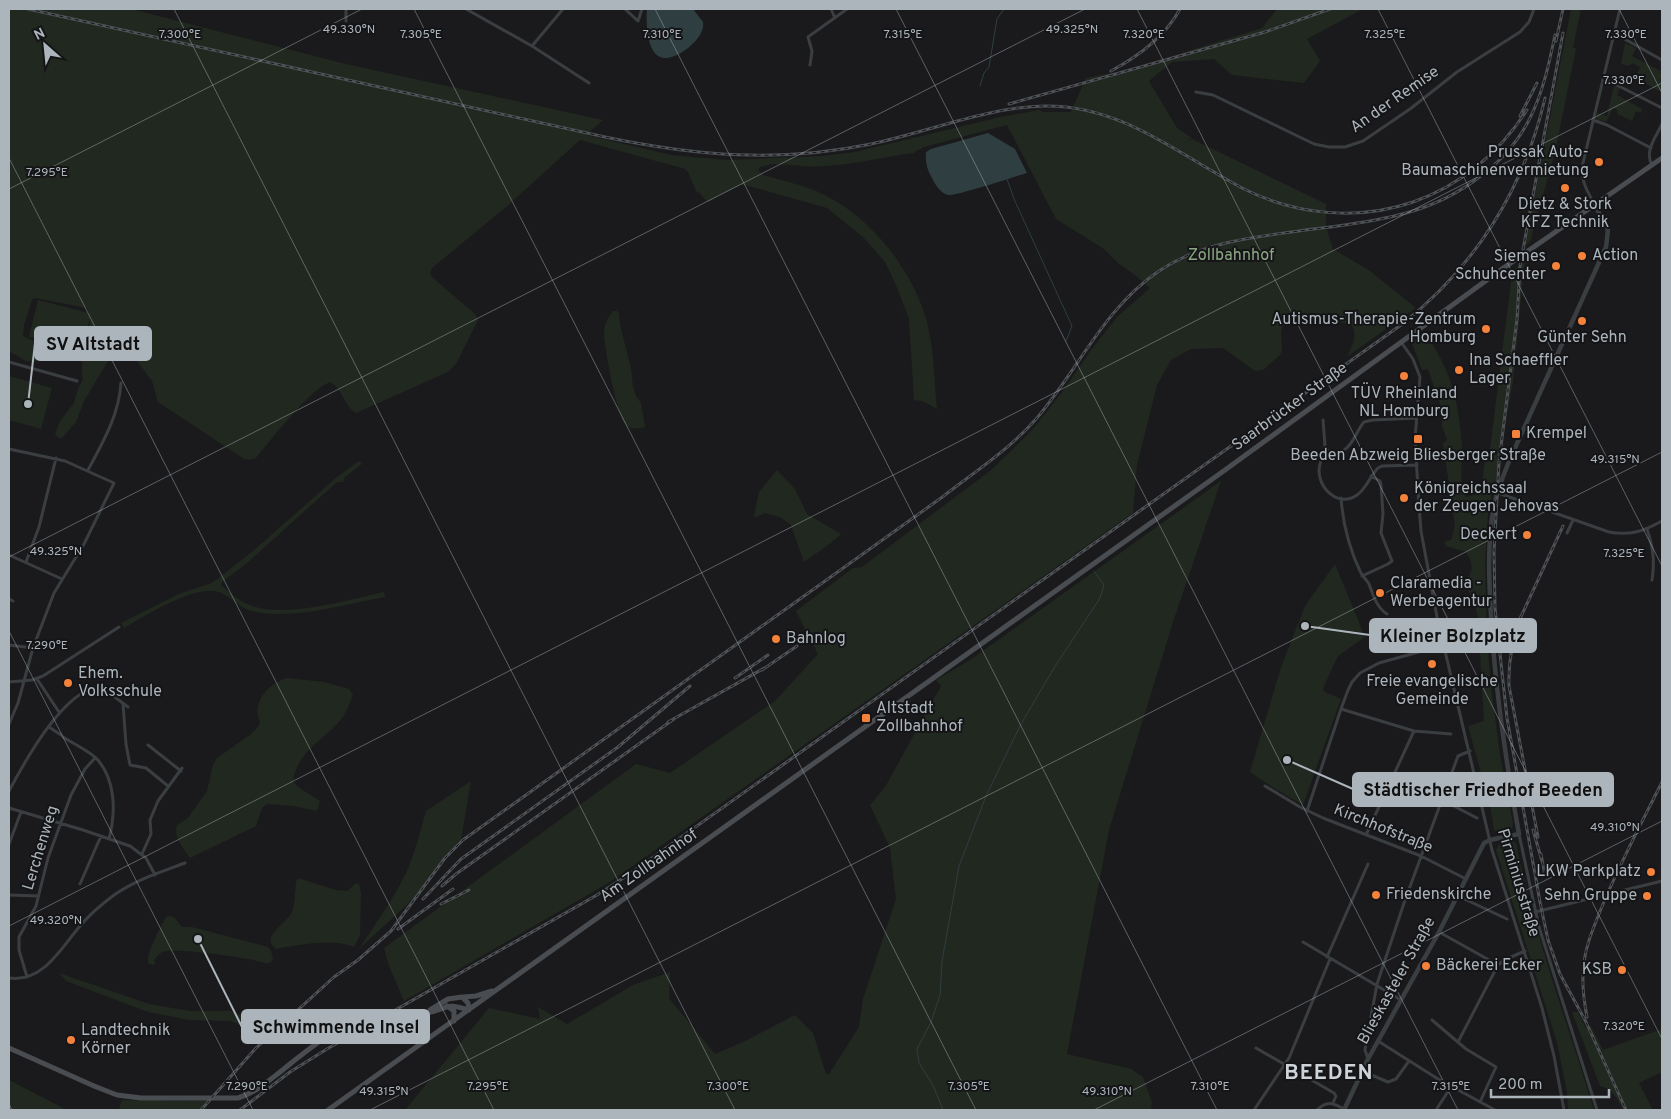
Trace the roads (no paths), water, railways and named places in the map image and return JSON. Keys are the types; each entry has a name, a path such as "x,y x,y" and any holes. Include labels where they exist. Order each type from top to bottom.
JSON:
{"main road":[{"name":"Saarbrücker Straße","path":"957,661 1225,470 1420,327 1662,158"},
{"name":"Am Zollbahnhof","path":"328,1110 957,661"},
{"path":"420,1014 448,999 482,994 499,988"},
{"path":"9,1048 117,1095 141,1098 230,1099 247,1096 254,1092 335,1031 354,1022 376,1017 434,1012 447,1006 457,1006 468,1010 468,1003 462,997"},
{"path":"447,1006 454,1011 454,1021"}],"street":[{"path":"346,9 346,21"},
{"path":"466,9 532,46 589,83"},
{"path":"532,46 563,9"},
{"path":"625,9 638,21 642,9"},
{"path":"832,9 835,18"},
{"path":"810,64 812,51 808,37 847,9"},
{"name":"An der Remise","path":"1196,92 1213,95 1314,144 1329,147 1345,147 1368,138 1410,109 1457,72 1520,32 1529,22 1534,9"},
{"path":"1597,1110 1534,912 1500,722 1492,632 1489,554 1497,493 1510,459 1606,247 1608,230 1585,185 1582,172 1620,9"},
{"path":"1614,33 1662,60"},
{"path":"1603,78 1662,108"},
{"path":"1594,120 1651,148"},
{"path":"1652,165 1648,154 1662,124"},
{"name":"Pirminiusstraße","path":"1400,342 1413,359 1419,371 1420,383 1416,418 1417,466 1422,531 1437,617 1490,840 1525,951 1552,1046 1564,1110"},
{"path":"9,362 77,381"},
{"path":"88,470 114,417 121,383"},
{"path":"1416,418 1367,421 1360,427 1347,448 1329,452 1320,463 1322,482 1326,492 1342,498 1351,498 1359,494 1371,476 1382,466 1417,466"},
{"path":"1323,420 1326,446 1329,452"},
{"path":"9,449 56,458 88,470 114,483 84,544 62,579 51,602 33,648 18,702 9,724"},
{"path":"26,562 38,527 56,458"},
{"path":"1362,576 1392,561 1381,533 1381,485 1380,481 1371,476"},
{"path":"1497,493 1598,530 1619,534 1637,532 1662,521"},
{"path":"1342,498 1343,524 1352,551 1362,576 1367,581 1378,605 1387,614"},
{"path":"1567,533 1573,520"},
{"path":"1646,529 1654,552 1652,580"},
{"path":"9,555 62,579"},
{"path":"9,599 13,600"},
{"path":"9,682 37,679 119,627"},
{"path":"9,644 33,648"},
{"path":"1307,810 1340,709 1352,682 1369,667 1444,645"},
{"path":"37,679 59,712"},
{"path":"9,790 59,712 74,700 96,687 104,688 128,706"},
{"path":"123,703 126,744 130,765 146,768 168,786"},
{"path":"1340,709 1414,731 1451,734"},
{"path":"49,727 95,758 108,776 112,793 112,822 109,839"},
{"path":"1366,835 1414,731"},
{"path":"142,854 151,834 150,820 155,809 168,786 182,769 148,745"},
{"path":"1368,1059 1365,1050 1377,984 1404,903 1458,756 1470,750"},
{"name":"Lerchenweg","path":"27,977 19,950 19,937 32,915 39,896 48,858 79,778 95,758"},
{"name":"Kirchhofstraße","path":"1265,786 1307,810 1421,856 1466,880"},
{"path":"1442,800 1477,818"},
{"path":"9,808 130,846 142,854 155,875"},
{"path":"9,844 21,812"},
{"path":"1490,840 1519,834"},
{"path":"80,884 101,836"},
{"name":"Blieskasteler Straße","path":"1344,1110 1368,1059 1439,932 1484,843 1490,840"},
{"path":"9,978 27,977 37,973 50,963 81,924 109,899 127,887 185,863"},
{"path":"1254,1110 1286,1064 1368,864"},
{"path":"1534,912 1662,881"},
{"path":"9,895 39,896"},
{"path":"1458,896 1507,920"},
{"path":"1439,932 1498,965"},
{"path":"1303,942 1402,1000"},
{"path":"1458,1042 1498,965 1504,960 1525,951"},
{"path":"1432,1020 1466,1049 1496,1067 1480,1102"},
{"path":"1378,1041 1451,1087 1495,1110"},
{"path":"1256,1048 1334,1092 1336,1096 1333,1103"},
{"path":"1362,1071 1388,1082 1396,1079 1409,1062"},
{"path":"1436,1110 1451,1087"},
{"path":"1317,1110 1323,1105 1333,1103 1344,1110"}],"waterway":[{"path":"980,86 984,73 989,67 997,19 1004,9"},
{"path":"1007,179 1014,199 1072,326 1066,341"},
{"path":"943,1110 933,1085 919,1063 917,1049 931,1022 940,995 942,961 959,866 986,796 1021,724 1054,668 1100,598 1104,585 1094,571"}],"railway":[{"path":"28,9 605,137 639,144 705,153 770,155 837,150 892,139 979,115 1023,107 1073,108 1099,114 1149,134 1220,176 1264,198 1306,210 1327,212 1371,212 1392,208 1413,202 1447,187 1478,166 1491,154 1516,126 1527,110"},
{"path":"1111,71 1131,59 1159,37 1180,9"},
{"path":"1009,104 1265,32 1330,9"},
{"path":"1556,41 1563,9"},
{"path":"1563,33 1520,266 1517,319 1499,462 1494,552 1495,608 1507,718 1548,940 1560,974 1586,1022 1626,1110"},
{"path":"201,1110 255,1049 334,977 358,960 391,931 445,858 463,840 941,498 1014,441 1036,419 1051,400 1122,303 1159,271 1190,254 1223,244 1257,237 1372,221 1418,209 1456,192 1491,168 1519,136 1535,108 1548,67 1555,35"},
{"path":"1520,116 1537,83"},
{"path":"240,1110 290,1072 327,1049 597,895 628,875 1401,325 1452,278 1474,252 1493,224 1510,195 1524,164 1536,132 1545,98"},
{"path":"1518,623 1563,526"},
{"path":"1521,616 1509,668 1509,686 1538,837"},
{"path":"762,670 797,646"},
{"path":"735,678 768,655"},
{"path":"668,722 768,666"},
{"path":"423,899 461,859 618,747 690,686"},
{"path":"442,886 456,874 674,719"},
{"path":"1587,1017 1583,971 1590,938 1615,876 1662,782"},
{"path":"1533,830 1542,861"},
{"path":"1541,854 1545,876"},
{"path":"398,929 453,889"},
{"path":"441,904 469,890"}],"place":[{"name":"Prussak Auto- Baumaschinenvermietung","path":"1599,162"},
{"name":"Dietz & Stork KFZ Technik","path":"1565,188"},
{"name":"Action","path":"1582,256"},
{"name":"Siemes Schuhcenter","path":"1556,266"},
{"name":"Günter Sehn","path":"1582,321"},
{"name":"Autismus-Therapie-Zentrum Homburg","path":"1486,329"},
{"name":"Ina Schaeffler Lager","path":"1459,370"},
{"name":"TÜV Rheinland NL Homburg","path":"1404,376"},
{"name":"SV Altstadt","path":"28,404"},
{"name":"Krempel","path":"1516,434"},
{"name":"Beeden Abzweig Bliesberger Straße","path":"1418,439"},
{"name":"Königreichssaal der Zeugen Jehovas","path":"1404,498"},
{"name":"Deckert","path":"1527,535"},
{"name":"Claramedia - Werbeagentur","path":"1380,593"},
{"name":"Kleiner Bolzplatz","path":"1305,626"},
{"name":"Bahnlog","path":"776,639"},
{"name":"Freie evangelische Gemeinde","path":"1432,664"},
{"name":"Ehem. Volksschule","path":"68,683"},
{"name":"Altstadt Zollbahnhof","path":"866,718"},
{"name":"Städtischer Friedhof Beeden","path":"1287,760"},
{"name":"LKW Parkplatz","path":"1651,872"},
{"name":"Friedenskirche","path":"1376,895"},
{"name":"Sehn Gruppe","path":"1647,896"},
{"name":"Schwimmende Insel","path":"198,939"},
{"name":"Bäckerei Ecker","path":"1426,966"},
{"name":"KSB","path":"1622,970"},
{"name":"Landtechnik Körner","path":"71,1040"}],"district":[{"name":"BEEDEN","path":"1329,1073"}],"park label":[{"name":"Zollbahnhof","path":"1231,256"}]}
